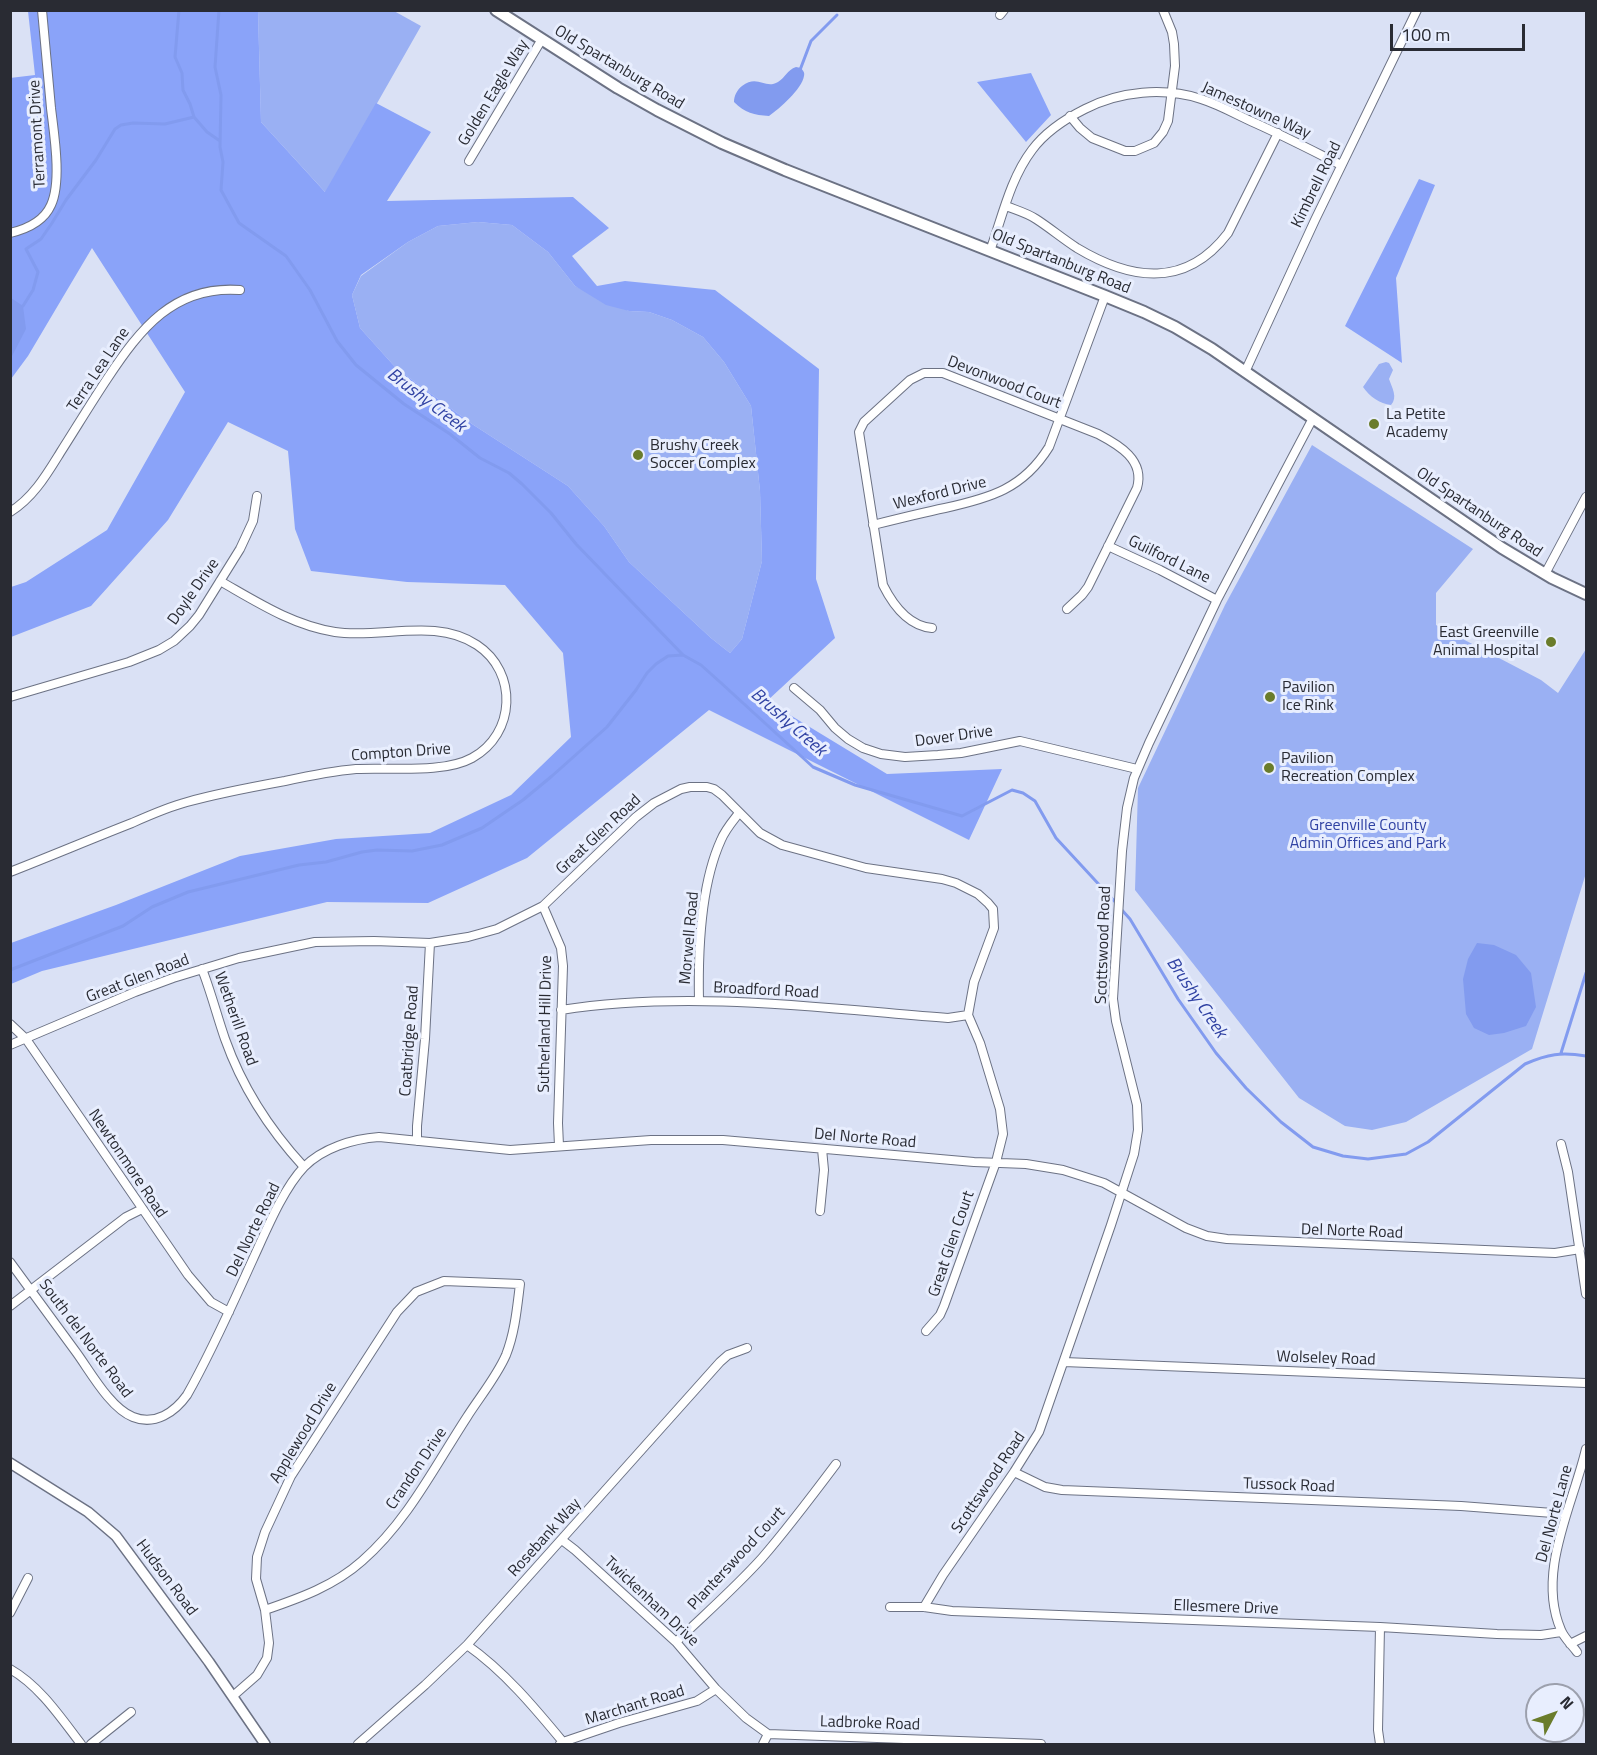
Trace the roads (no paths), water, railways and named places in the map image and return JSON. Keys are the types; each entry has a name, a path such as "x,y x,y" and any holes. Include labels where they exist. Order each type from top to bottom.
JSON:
{"main road":[{"name":"Old Spartanburg Road","path":"496,10 628,94 713,139 785,170 1105,296 1175,327 1212,349 1497,545 1545,574 1587,594"}],"street":[{"name":"Terramont Drive","path":"10,233 29,227 46,213 55,196 57,184 42,10"},
{"path":"1070,116 1092,138 1125,151 1135,151 1154,143 1168,121 1175,66 1172,32 1163,10"},
{"name":"Kimbrell Road","path":"1245,372 1341,165 1417,10"},
{"name":"Golden Eagle Way","path":"470,161 542,39"},
{"name":"Jamestowne Way","path":"990,251 1018,172 1032,149 1070,116 1093,105 1125,95 1150,92 1195,97 1278,133 1341,165"},
{"path":"1006,206 1034,218 1078,248 1104,261 1145,273 1177,272 1206,257 1228,233 1278,133"},
{"name":"Terra Lea Lane","path":"10,512 26,500 47,474 119,360 151,321 192,296 219,289 240,290"},
{"name":"Wexford Drive","path":"873,525 980,500 1008,489 1026,475 1049,447 1105,296"},
{"name":"Devonwood Court","path":"932,628 922,626 906,617 888,595 880,576 859,439 860,428 864,422 916,376 930,372 943,373 1111,441 1128,454 1137,467 1139,477 1137,488 1082,596 1067,609"},
{"name":"Scottswood Road","path":"924,1607 942,1575 1039,1432 1122,1192 1137,1140 1138,1117 1135,1091 1116,1021 1113,999 1126,815 1137,769 1217,600 1313,418"},
{"name":"Doyle Drive","path":"10,697 129,662 159,650 174,641 190,626 240,549 253,521 257,496"},
{"path":"1545,574 1587,497"},
{"name":"Guilford Lane","path":"1108,546 1217,600"},
{"name":"Compton Drive","path":"10,872 169,808 205,797 354,770 437,768 451,765 474,757 490,744 498,732 505,714 506,687 494,660 472,642 434,631 350,634 320,629 282,616 220,581"},
{"name":"Dover Drive","path":"794,688 820,710 848,739 863,748 881,754 905,757 961,753 1020,741 1137,769"},
{"name":"Great Glen Road","path":"26,1039 135,992 239,958 315,942 430,943 486,933 543,906 636,817 670,793 690,787 714,789 760,833 782,845 866,868 942,879 970,890 988,903 994,914 994,928 974,982 969,1016"},
{"name":"Morwell Road","path":"699,1001 701,927 706,896 720,843 739,813"},
{"name":"Sutherland Hill Drive","path":"543,906 563,955 559,1146"},
{"name":"Coatbridge Road","path":"417,1141 430,943"},
{"name":"Wetherill Road","path":"202,969 225,1039 245,1083 275,1133 304,1167"},
{"name":"Broadford Road","path":"561,1010 665,1001 699,1001 948,1018 969,1016"},
{"path":"969,1016 980,1043 1000,1109 1003,1134 996,1162"},
{"name":"Newtonmore Road","path":"10,1024 26,1039 175,1258 201,1292 211,1302 229,1312"},
{"path":"10,1046 26,1039"},
{"name":"Del Norte Road","path":"229,1312 265,1234 289,1188 304,1167 331,1149 355,1140 379,1137 510,1150 692,1139 974,1162 1026,1164 1063,1170 1104,1183 1186,1228 1207,1236 1227,1239 1555,1253 1580,1249"},
{"path":"1561,1144 1587,1294"},
{"path":"820,1211 824,1170 822,1149"},
{"name":"Great Glen Court","path":"926,1331 940,1315 944,1306 996,1162"},
{"path":"10,1306 126,1217 142,1209"},
{"name":"South del Norte Road","path":"10,1262 109,1397 129,1416 146,1420 162,1417 181,1404 229,1312"},
{"name":"Applewood Drive","path":"233,1696 258,1675 267,1658 269,1643 265,1610 256,1579 257,1557 265,1532 291,1476 397,1312 416,1292 444,1281 520,1284"},
{"name":"Crandon Drive","path":"265,1610 311,1594 362,1562 406,1511 505,1357 515,1326 520,1284"},
{"name":"Rosebank Way","path":"358,1744 467,1645 720,1362 728,1355 747,1348"},
{"name":"Wolseley Road","path":"1064,1362 1587,1383"},
{"name":"Del Norte Lane","path":"1577,1652 1561,1632 1553,1583 1556,1550 1587,1449"},
{"name":"Hudson Road","path":"10,1463 88,1512 116,1536 170,1607 265,1744"},
{"name":"Planterswood Court","path":"676,1642 761,1559 836,1464"},
{"name":"Tussock Road","path":"1014,1472 1045,1487 1062,1490 1471,1506 1566,1514"},
{"name":"Twickenham Drive","path":"562,1540 676,1642 716,1689"},
{"path":"10,1613 28,1578"},
{"name":"Ellesmere Drive","path":"890,1607 1541,1635 1561,1632"},
{"path":"1380,1627 1378,1730 1380,1744"},
{"path":"1570,1644 1587,1636"},
{"path":"467,1645 508,1680 561,1743"},
{"path":"10,1669 38,1691 81,1744"},
{"path":"716,1689 746,1718 768,1734 763,1744"},
{"name":"Marchant Road","path":"561,1743 619,1723 698,1701 716,1689"},
{"path":"91,1744 131,1712"},
{"name":"Ladbroke Road","path":"768,1734 959,1743 1041,1744"}],"waterway":[{"path":"179,10 175,57 182,73 183,90 194,117 207,132 220,141"},
{"name":"Brushy Creek","path":"219,10 215,67 221,95 220,147 223,162 221,190 239,223 286,256 310,290 337,341 356,365 404,404 450,434 480,458 509,473 522,484 551,513 576,544 683,655 701,665 813,767 855,785 962,816 1012,790 1023,793 1035,801 1056,838 1117,904"},
{"path":"800,70 811,41 837,15"},
{"path":"23,306 33,290 38,272 26,249 41,239 115,129 121,125 133,123 165,124 194,117"},
{"path":"10,970 123,926 152,907 188,892 362,852 412,851 442,845 482,828 523,800 607,727 656,664 668,656 683,655"},
{"name":"Brushy Creek","path":"1121,909 1130,919 1178,999 1216,1053 1246,1088 1281,1122 1313,1147 1343,1156 1368,1159 1406,1154 1428,1142 1525,1064 1555,1055 1586,1056"},
{"path":"1561,1053 1586,973"}],"place":[{"name":"La Petite Academy","path":"1374,424"},
{"name":"Brushy Creek Soccer Complex","path":"638,455"},
{"name":"East Greenville Animal Hospital","path":"1551,642"},
{"name":"Pavilion Ice Rink","path":"1270,697"},
{"name":"Pavilion Recreation Complex","path":"1269,768"}],"park label":[{"name":"Greenville County Admin Offices and Park","path":"1368,835"}]}
